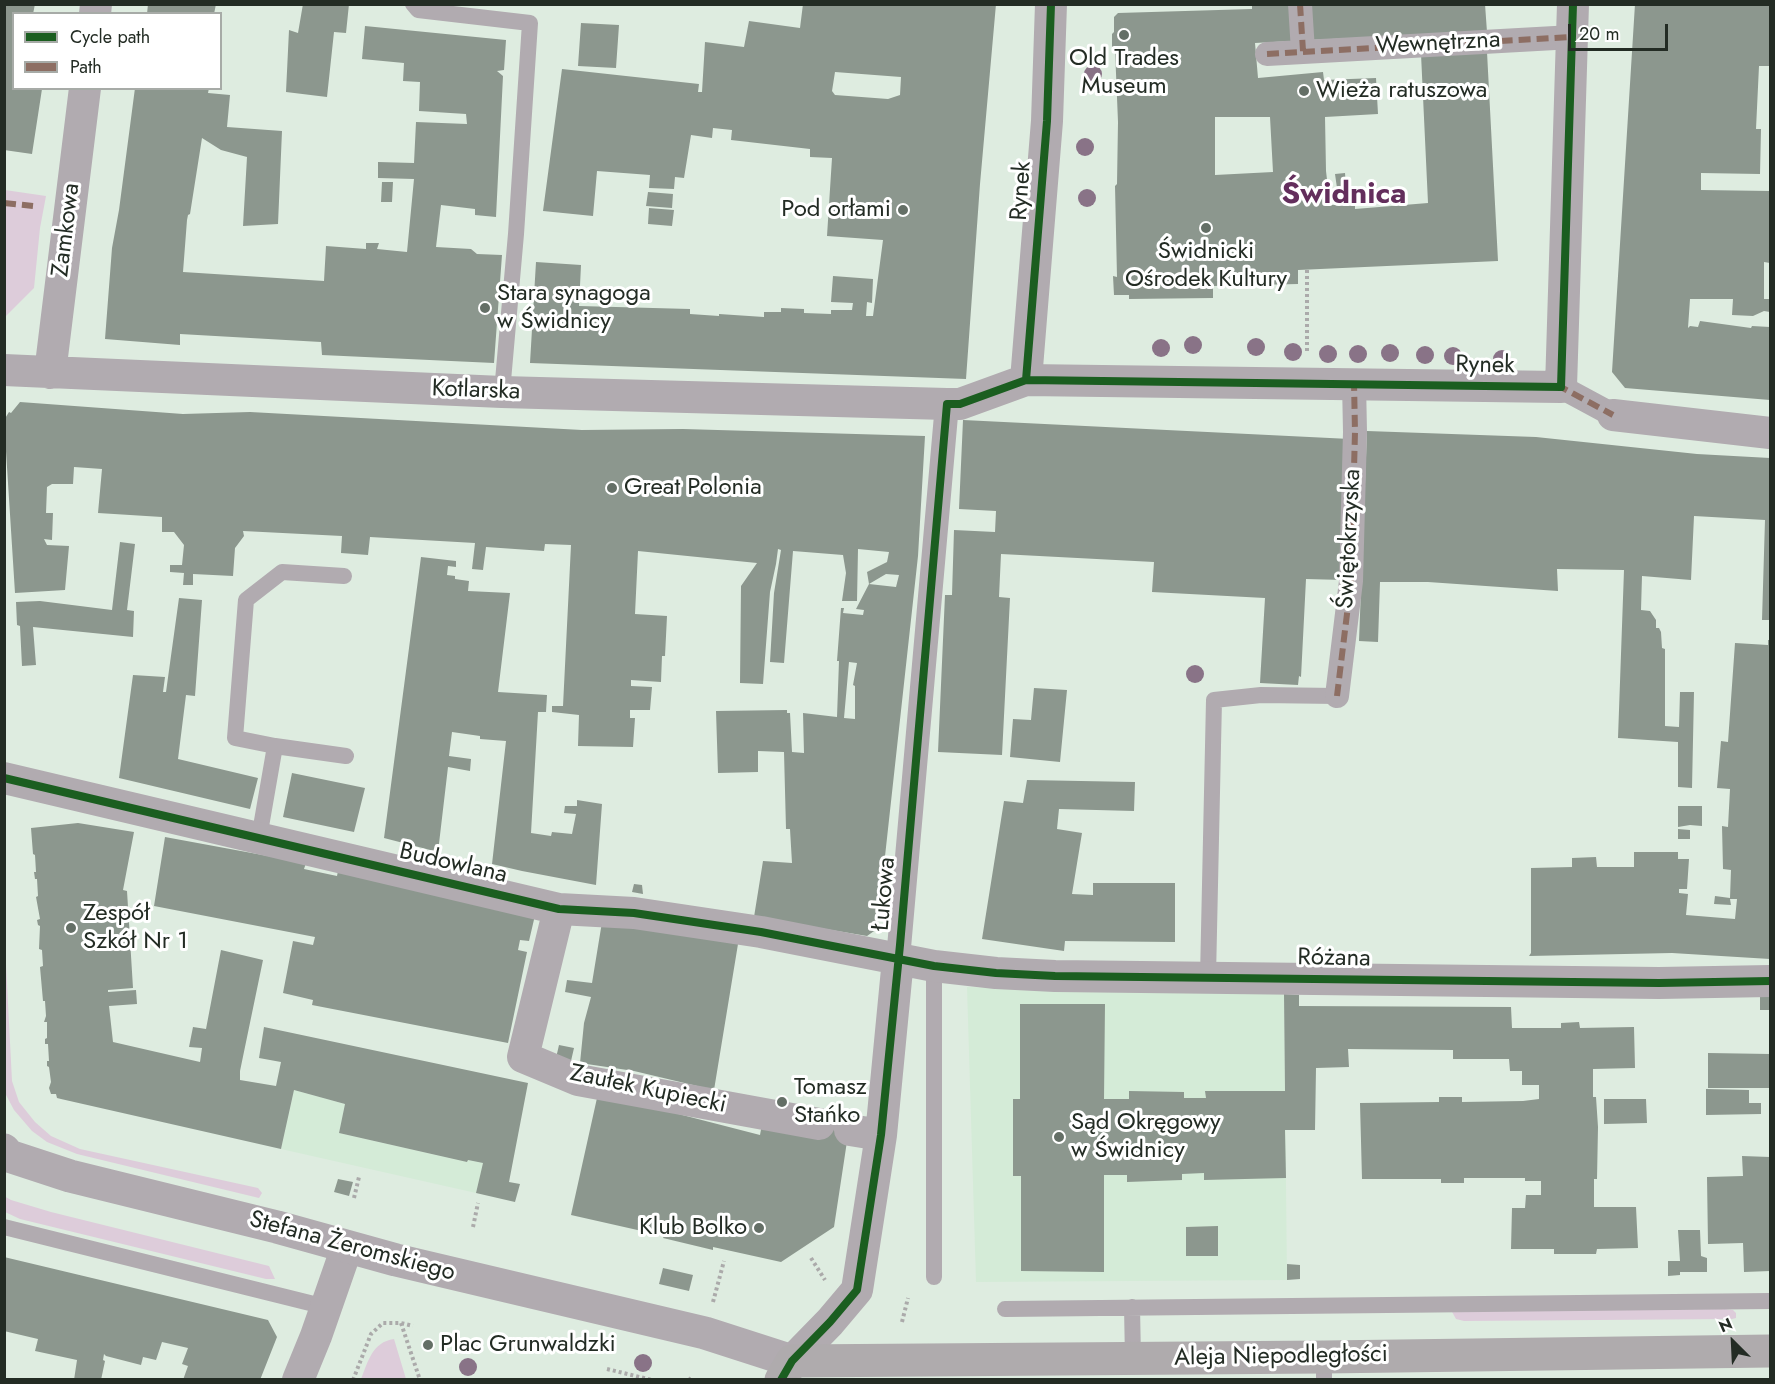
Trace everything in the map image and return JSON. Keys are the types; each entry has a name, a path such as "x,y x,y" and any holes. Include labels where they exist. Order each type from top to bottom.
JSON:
{"main road":[{"name":"Aleja Niepodległości","path":"786,1370 996,1370 1133,1359 1324,1368 1770,1351"}],"street":[{"name":"Rynek","path":"1026,380 1047,121 1051,4"},
{"path":"1300,4 1303,51"},
{"path":"1561,387 1573,4"},
{"name":"Wewnętrzna","path":"1267,54 1573,38"},
{"name":"Zamkowa","path":"50,373 85,90"},
{"name":"Kotlarska","path":"4,370 502,392 947,404"},
{"name":"Rynek","path":"947,404 960,404 1026,380 1354,382 1561,387 1613,415 1770,433"},
{"name":"Świętokrzyska","path":"1337,696 1351,581 1354,382"},
{"name":"Łukowa","path":"786,1370 857,1290 881,1135 947,404"},
{"name":"Budowlana","path":"5,771 259,838 559,909 634,913 761,932 898,959"},
{"name":"Zaułek Kupiecki","path":"559,909 523,1057 578,1080 819,1124"},
{"name":"Różana","path":"898,959 934,966 1031,975 1659,983 1770,981"},
{"path":"850,1130 881,1135"},
{"name":"Stefana Żeromskiego","path":"4,1150 9,1156 69,1176 408,1263 709,1319"},
{"path":"298,1380 347,1246"},
{"path":"709,1319 786,1370"}],"lane":[{"path":"414,4 418,10 530,23 516,234 502,392"},
{"path":"344,576 282,572 246,600 235,738 275,747 346,756"},
{"path":"1208,977 1214,700 1261,695 1337,696"},
{"path":"259,838 275,747"},
{"path":"934,966 934,1277"},
{"path":"4,1227 326,1307"},
{"path":"1005,1309 1770,1301"},
{"path":"1133,1359 1140,1307"}],"path":[{"path":"1306,382 1307,270"},
{"path":"354,1198 360,1176"},
{"path":"472,1227 478,1203"},
{"path":"811,1258 825,1281"},
{"path":"709,1319 724,1261"},
{"path":"902,1322 908,1298"},
{"path":"352,1380 371,1334 383,1323 413,1326"},
{"path":"401,1323 420,1380"},
{"path":"607,1369 652,1380"}],"shaded area":[{"path":"5,190 46,196 40,228 34,288 5,317"},
{"path":"5,945 12,1081 19,1102 35,1122 51,1136 80,1149 258,1188 262,1193 259,1198 77,1154 47,1142 32,1131 14,1110 5,1093"},
{"path":"967,987 1284,994 1287,1280 976,1282"},
{"path":"294,1090 345,1104 339,1133 467,1162 468,1160 483,1163 476,1193 281,1149"},
{"path":"4,1196 51,1212 269,1266 275,1279 266,1279 20,1219 5,1212"},
{"path":"1451,1310 1733,1310 1736,1318 1464,1321 1456,1319"},
{"path":"394,1339 406,1379 361,1379 376,1348"}],"building":[{"path":"4,4 35,4 33,12 12,12 12,90 42,90 32,154 4,150"},
{"path":"148,4 216,4 214,12 147,12"},
{"path":"303,4 349,4 346,33 334,32 327,97 286,92 289,30 298,33"},
{"path":"803,4 996,4 966,379 530,363 536,262 581,265 579,306 690,309 690,314 764,317 764,312 781,312 781,308 804,309 804,313 831,314 831,310 852,310 853,303 831,302 833,276 873,279 872,303 867,302 866,316 873,316 883,240 827,236 832,158 810,157 810,149 731,140 732,130 713,128 712,138 691,135 684,178 675,177 674,189 649,188 650,175 597,171 593,216 543,211 562,69 699,84 698,92 702,92 705,42 744,47 749,21 800,28","holes":["835,72 901,77 900,95 888,99 835,95 832,91"]},
{"path":"1252,4 1290,4 1292,41 1255,43 1258,78 1323,72 1324,80 1376,78 1378,114 1325,117 1326,171 1330,205 1355,204 1355,209 1428,203 1421,54 1487,52 1498,261 1298,270 1298,284 1213,286 1213,298 1129,299 1129,295 1114,295 1113,276 1117,277 1115,186 1117,184 1118,122 1115,49 1112,48 1114,17 1118,13 1252,9","holes":["1215,117 1270,117 1273,172 1215,175"]},
{"path":"1308,4 1485,4 1487,32 1309,40"},
{"path":"1635,4 1770,4 1770,66 1759,66 1756,129 1761,129 1760,174 1701,173 1701,190 1770,191 1770,263 1764,262 1764,299 1770,299 1770,312 1764,311 1753,316 1732,315 1733,299 1690,299 1688,328 1698,327 1700,321 1751,328 1752,326 1770,327 1770,400 1625,388 1612,372"},
{"path":"581,23 619,25 616,68 578,66"},
{"path":"365,26 506,40 504,70 497,71 503,76 496,217 475,215 475,209 441,205 436,247 471,249 477,254 502,255 494,363 322,355 321,342 180,334 180,345 105,339 112,248 135,90 209,90 208,93 230,95 227,127 282,131 278,224 243,226 247,157 221,150 202,138 190,214 187,220 183,272 324,281 326,246 366,249 366,243 379,243 377,249 407,252 414,179 378,178 378,162 414,163 416,122 467,124 466,114 419,111 420,82 403,81 404,63 362,59"},
{"path":"1345,173 1346,187 1337,188 1335,174"},
{"path":"382,182 393,182 392,202 381,202"},
{"path":"648,192 673,194 672,208 646,206"},
{"path":"649,208 674,210 672,226 648,224"},
{"path":"20,402 183,414 250,412 582,430 683,429 925,436 918,556 877,929 867,936 754,917 763,861 792,863 790,829 786,829 784,752 758,751 758,772 718,773 716,711 787,710 787,713 790,713 792,752 804,753 803,713 837,717 839,661 837,661 841,608 844,608 843,613 863,615 864,610 856,609 869,584 867,572 887,562 889,552 858,549 857,601 842,601 846,573 843,555 793,551 784,663 770,662 774,593 781,550 778,549 770,592 763,684 740,683 741,586 757,563 638,551 635,614 667,616 661,682 631,680 631,686 652,687 650,710 630,710 630,718 635,718 633,747 578,746 579,715 552,712 552,706 563,706 571,545 545,544 544,551 486,547 483,570 472,569 475,543 370,537 368,555 341,553 342,536 243,531 244,536 235,548 233,576 193,574 193,585 183,585 184,573 170,572 170,565 182,565 184,545 174,532 162,532 162,517 98,513 102,469 74,467 73,484 52,484 47,487 46,513 53,513 52,540 44,539 47,545 69,546 65,590 15,593 4,420 9,412 11,413","holes":["886,574 899,575 896,587 869,584","849,662 857,663 853,685 855,686 855,719 844,718"]},
{"path":"963,420 1350,439 1343,580 1306,579 1301,677 1299,676 1298,685 1260,683 1265,598 1152,592 1154,562 1001,554 999,597 1010,598 1002,755 938,752 945,595 952,595 954,530 995,532 996,511 959,509"},
{"path":"1367,431 1536,437 1697,454 1770,458 1770,620 1762,620 1765,520 1694,516 1691,580 1642,576 1641,610 1650,611 1656,620 1656,628 1659,628 1661,632 1662,648 1665,649 1665,726 1679,727 1680,692 1694,692 1692,788 1678,787 1678,742 1618,738 1624,570 1557,569 1558,591 1428,582 1380,582 1378,642 1359,641"},
{"path":"120,542 135,544 127,610 134,611 133,637 33,627 36,665 22,666 16,602 40,601 112,610"},
{"path":"421,557 456,561 456,567 448,566 447,575 469,581 468,591 510,593 498,692 547,695 546,712 538,712 531,833 551,836 552,832 572,834 576,814 564,813 565,806 577,806 577,800 602,804 596,885 492,864 506,741 480,739 480,736 452,732 449,756 471,759 470,771 448,767 438,852 384,838"},
{"path":"179,598 202,600 195,696 186,695 178,759 258,778 250,809 119,778 133,675 165,677 163,692 166,692"},
{"path":"1768,640 1770,640 1770,959 1672,953 1529,956 1531,953 1531,868 1572,867 1572,858 1596,857 1597,867 1634,867 1634,852 1678,852 1678,859 1689,859 1687,889 1679,889 1679,893 1688,894 1686,915 1735,919 1737,899 1730,899 1731,905 1714,904 1715,896 1730,898 1731,870 1723,869 1722,826 1728,827 1730,789 1717,788 1721,741 1728,742 1735,643 1768,645"},
{"path":"1034,688 1067,690 1060,762 1010,757 1013,719 1031,720"},
{"path":"292,773 365,788 354,832 283,817"},
{"path":"1027,780 1135,782 1134,811 1059,809 1057,829 1082,833 1072,894 1093,895 1093,883 1175,883 1175,942 1065,941 1064,951 982,939 1004,801 1023,803"},
{"path":"1678,806 1702,806 1702,826 1678,827"},
{"path":"78,823 134,832 123,890 127,891 133,988 108,990 108,992 136,990 137,1004 109,1006 113,1042 200,1062 202,1048 189,1047 193,1027 206,1029 221,950 263,960 240,1080 276,1086 281,1062 259,1058 264,1027 528,1083 509,1182 520,1184 515,1202 476,1193 483,1163 468,1160 467,1162 339,1133 345,1104 294,1090 281,1149 61,1099 57,1098 56,1094 51,1094 49,1067 47,1066 48,1044 45,1044 47,1022 44,1022 45,1001 43,1001 40,967 43,966 42,950 39,949 40,926 37,920 40,919 36,897 38,896 37,879 35,879 34,872 36,872 35,855 33,854 31,828"},
{"path":"1678,829 1690,830 1690,839 1678,839"},
{"path":"165,837 306,863 304,869 337,876 338,871 536,911 529,941 520,940 518,950 527,952 508,1043 312,1005 313,1000 283,993 293,941 313,945 315,937 154,906"},
{"path":"634,884 642,885 643,894 632,892"},
{"path":"602,922 738,944 714,1090 634,1071 580,1063 584,1023 591,997 565,992 567,980 592,983"},
{"path":"1284,994 1299,995 1299,1006 1511,1007 1512,1028 1561,1028 1561,1023 1579,1022 1580,1028 1634,1027 1635,1068 1593,1069 1593,1097 1596,1097 1598,1127 1594,1207 1636,1207 1638,1248 1597,1249 1596,1254 1554,1254 1554,1249 1511,1249 1512,1208 1525,1208 1526,1195 1541,1195 1541,1181 1525,1181 1525,1178 1464,1178 1464,1183 1441,1183 1441,1179 1362,1179 1360,1103 1439,1102 1439,1097 1462,1097 1462,1102 1523,1101 1539,1099 1539,1085 1522,1085 1522,1071 1510,1071 1509,1059 1453,1059 1453,1050 1348,1049 1349,1067 1316,1068 1315,1130 1285,1130 1286,1178 1204,1180 1204,1173 1182,1174 1182,1180 1127,1182 1127,1175 1104,1175 1104,1272 1021,1271 1021,1176 1013,1176 1013,1099 1020,1099 1020,1004 1105,1004 1104,1099 1129,1099 1129,1091 1184,1092 1184,1098 1206,1098 1205,1091 1285,1091"},
{"path":"1760,995 1770,995 1770,1010 1760,1010"},
{"path":"559,1045 574,1048 571,1061 556,1058"},
{"path":"1708,1053 1770,1054 1770,1088 1708,1088"},
{"path":"1706,1089 1749,1090 1749,1103 1761,1103 1761,1114 1706,1115"},
{"path":"597,1098 659,1109 760,1135 762,1124 822,1109 851,1115 834,1227 781,1262 713,1247 713,1250 663,1238 664,1236 571,1215"},
{"path":"1604,1099 1646,1099 1647,1123 1604,1124"},
{"path":"1742,1156 1770,1157 1770,1271 1744,1272 1743,1243 1708,1244 1707,1177 1743,1176"},
{"path":"338,1179 353,1182 349,1196 334,1192"},
{"path":"1218,1226 1218,1256 1186,1256 1186,1227"},
{"path":"1678,1230 1700,1230 1701,1256 1707,1258 1707,1272 1680,1272 1680,1275 1668,1276 1668,1261 1680,1261"},
{"path":"4,1257 268,1320 277,1337 260,1380 183,1380 188,1366 182,1364 188,1348 162,1342 156,1360 143,1357 141,1365 104,1354 101,1380 74,1380 77,1360 35,1351 38,1339 4,1331"},
{"path":"1287,1264 1300,1265 1300,1279 1287,1280"},
{"path":"663,1268 693,1275 689,1291 659,1284"}],"marked path":[{"path":"1300,4 1303,51"},
{"path":"1267,54 1573,37"},
{"path":"4,203 33,206"},
{"path":"1337,696 1351,581 1354,382"},
{"path":"1556,386 1613,415"}],"cycle path":[{"path":"1026,380 1047,121 1051,4"},
{"path":"781,1380 792,1361 857,1290 881,1135 900,945 947,404 960,404 1026,380 1561,387 1573,4"},
{"path":"4,778 559,909 634,913 761,932 934,966 996,973 1055,976 1659,983 1770,981"}],"place":[{"name":"Old Trades Museum","path":"1124,35"},
{"name":"Wieża ratuszowa","path":"1304,91"},
{"name":"Pod orłami","path":"903,210"},
{"name":"Świdnicki Ośrodek Kultury","path":"1206,228"},
{"name":"Stara synagoga w Świdnicy","path":"485,308"},
{"name":"Great Polonia","path":"612,488"},
{"name":"Zespół Szkół Nr 1","path":"71,928"},
{"name":"Tomasz Stańko","path":"782,1102"},
{"name":"Sąd Okręgowy w Świdnicy","path":"1059,1137"},
{"name":"Klub Bolko","path":"759,1228"},
{"name":"Plac Grunwaldzki","path":"428,1345"}],"district":[{"name":"Świdnica","path":"1344,196"}]}
